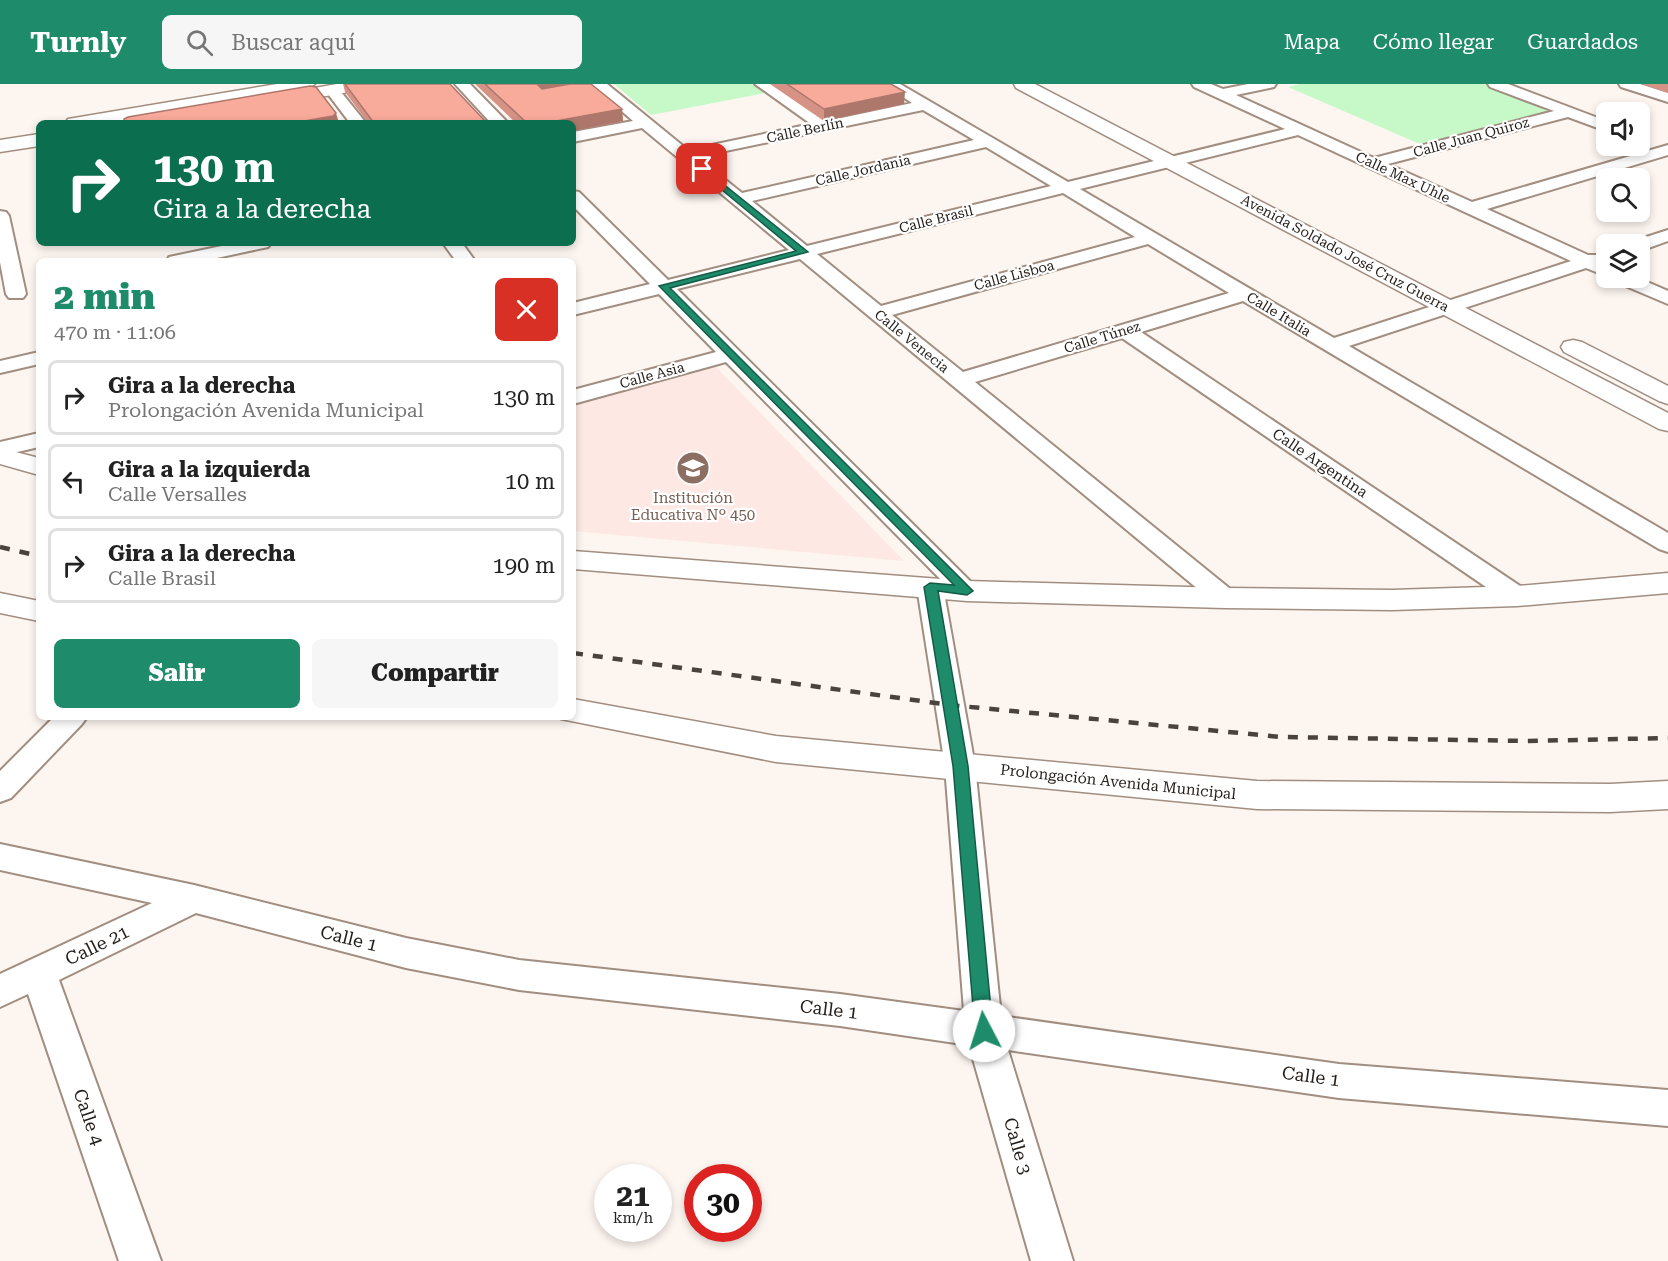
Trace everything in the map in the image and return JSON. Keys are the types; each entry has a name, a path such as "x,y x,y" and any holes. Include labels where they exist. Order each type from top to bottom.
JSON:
{"street":[{"path":"114,120 307,84"},
{"path":"155,120 366,84"},
{"path":"462,84 497,120"},
{"name":"Calle Venecia","path":"599,84 1225,598"},
{"path":"762,84 824,126"},
{"name":"Calle Italia","path":"890,84 1668,544"},
{"name":"Avenida Soldado José Cruz Guerra","path":"1022,84 1171,162 1452,297 1668,423"},
{"name":"Avenida Soldado José Cruz Guerra","path":"1056,84 1373,245"},
{"name":"Calle Max Uhle","path":"1199,84 1471,208 1596,259"},
{"path":"1222,94 1269,84"},
{"path":"1495,84 1596,122"},
{"path":"1626,84 1668,98"},
{"path":"332,90 356,120"},
{"name":"Calle Berlín","path":"685,155 925,105"},
{"name":"Calle Juan Quiroz","path":"1373,164 1569,112"},
{"path":"576,136 645,123"},
{"path":"0,135 36,129"},
{"name":"Calle Brasil","path":"576,308 1300,130"},
{"path":"0,146 36,140"},
{"path":"1650,141 1668,149"},
{"name":"Calle Jordania","path":"738,199 988,142"},
{"path":"1471,208 1668,149"},
{"path":"576,199 967,591"},
{"path":"0,216 8,296 36,290"},
{"path":"1650,241 1668,235"},
{"name":"Calle Lisboa","path":"876,313 1151,238"},
{"path":"189,258 247,246"},
{"path":"454,246 464,258"},
{"path":"1476,298 1596,259"},
{"path":"1646,288 1668,298"},
{"name":"Calle Túnez","path":"959,380 1245,294"},
{"path":"1332,345 1452,297"},
{"name":"Avenida Soldado José Cruz Guerra","path":"1452,297 1476,298 1498,309"},
{"name":"Calle Argentina","path":"1124,330 1517,596"},
{"path":"1551,336 1668,396"},
{"name":"Calle Asia","path":"576,396 731,354"},
{"path":"0,367 36,359"},
{"path":"0,449 36,441"},
{"path":"0,456 36,466"},
{"path":"576,560 967,591 1225,598 1392,600 1517,596 1668,583"},
{"name":"Calle 3","path":"930,587 960,766 984,1031 1052,1261"},
{"path":"0,603 36,610"},
{"name":"Prolongación Avenida Municipal","path":"576,712 776,749 1257,795 1610,798 1668,795"},
{"path":"0,790 69,720"},
{"name":"Calle 1","path":"0,857 194,899 406,953 519,975 840,1010 1339,1081 1668,1108"},
{"name":"Calle 21","path":"0,991 194,899"},
{"name":"Calle 4","path":"39,973 140,1261"}],"shaded area":[{"name":"Institución Educativa Nº 450","path":"715,366 904,561 576,531 576,404"}],"green space":[{"path":"614,84 752,84 765,93 651,115"},
{"path":"1300,84 1484,84 1556,112 1422,145 1288,87"}],"building":[{"path":"345,84 450,84 484,120 372,120"},
{"path":"485,84 537,84 542,89 570,84 591,84 622,109 562,120 524,120"},
{"path":"564,84 570,84 541,88"},
{"path":"787,84 891,84 905,92 824,109"},
{"path":"310,86 316,87 336,113 333,116 310,120 124,120 128,117"}],"railway":[{"path":"0,547 36,555"},
{"path":"576,653 950,705 1281,737 1527,741 1668,738"}],"place":[{"name":"Institución Educativa Nº 450","path":"693,468"}],"route":[{"path":"702,169 803,252 663,286 967,591 930,587 960,766 984,1031"}]}
